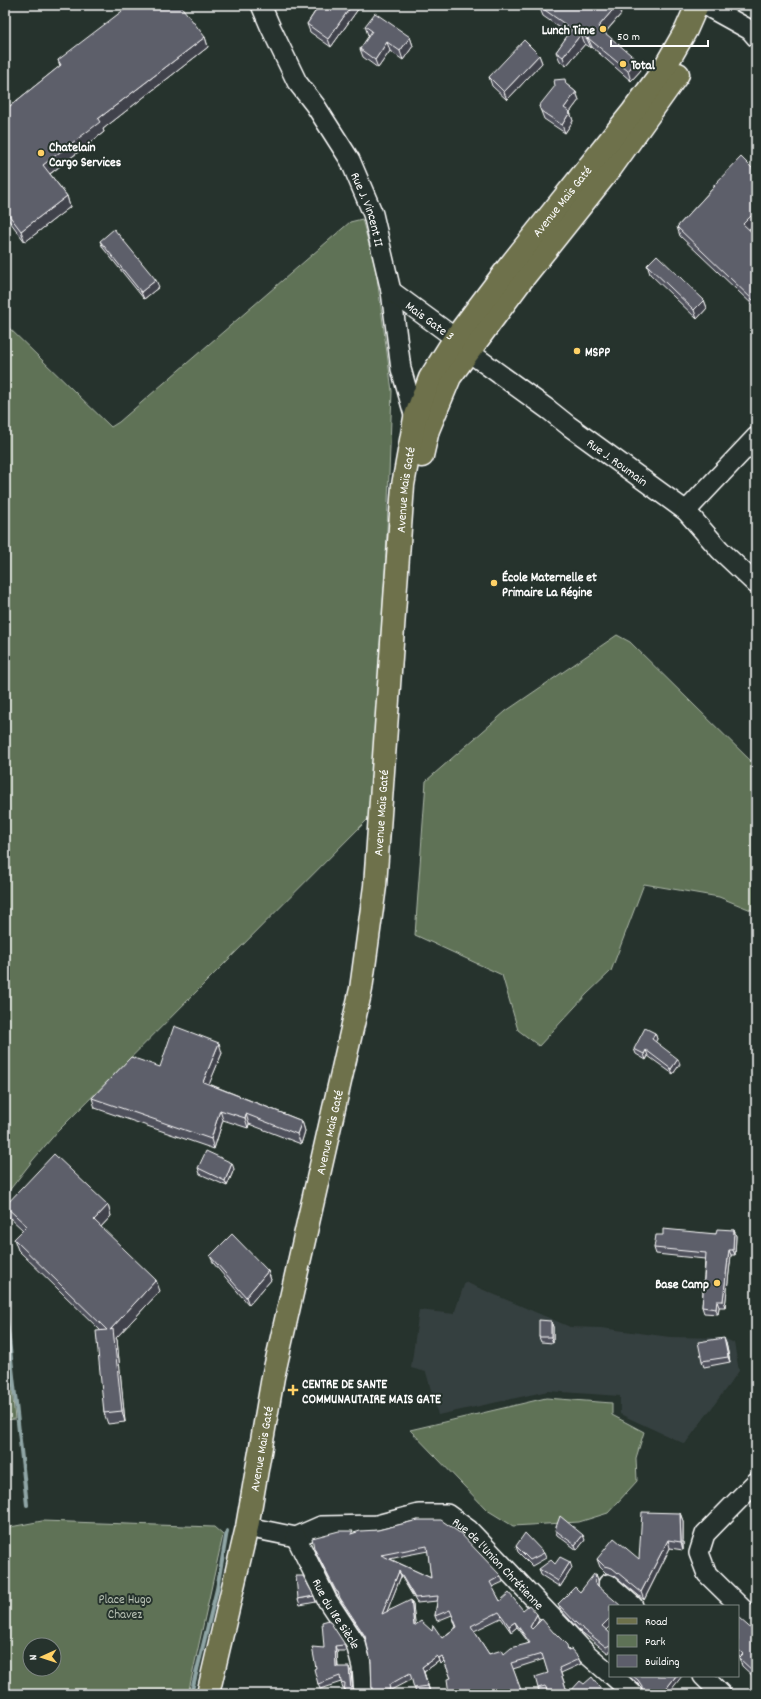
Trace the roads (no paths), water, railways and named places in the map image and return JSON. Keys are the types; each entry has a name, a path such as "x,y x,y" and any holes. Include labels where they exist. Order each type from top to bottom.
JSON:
{"main road":[{"name":"Avenue Maïs Gaté","path":"222,1694 253,1529 273,1377 361,989 375,886 403,485 422,424 430,378 462,345 507,269 633,111 663,70 686,30 707,6"},
{"name":"Avenue Maïs Gaté","path":"208,1694 253,1529"}],"street":[{"name":"Rue J. Vincent II","path":"261,5 297,82 315,105 350,160 373,214 391,291 401,369 422,424"},
{"path":"707,6 754,32"},
{"name":"Mais Gate 3","path":"391,291 462,345"},
{"name":"Rue J. Roumain","path":"462,345 569,426 686,511 720,550 756,584"},
{"path":"686,511 756,437"},
{"path":"739,1605 707,1574 699,1553 705,1534 756,1482"},
{"name":"Rue de l'Union Chrétienne","path":"296,1537 321,1526 377,1525 418,1514 447,1514 469,1530 588,1655 609,1673"},
{"path":"253,1529 296,1537"},
{"name":"Rue du 18e Siècle","path":"296,1537 327,1600 356,1644 362,1667 364,1694"},
{"path":"608,1584 632,1605"},
{"path":"739,1605 756,1622"},
{"path":"614,1677 633,1694"},
{"path":"704,1677 721,1694"}],"waterway":[{"path":"5,1303 27,1505"},
{"path":"191,1694 217,1589 227,1531"}],"place":[{"name":"Lunch Time","path":"603,29"},
{"name":"Total","path":"623,64"},
{"name":"Chatelain Cargo Services","path":"41,153"},
{"name":"MSPP","path":"577,351"},
{"name":"École Maternelle et Primaire La Régine","path":"494,583"},
{"name":"Base Camp","path":"717,1283"},
{"name":"CENTRE DE SANTE COMMUNAUTAIRE MAIS GATE","path":"293,1390"}],"park label":[{"name":"Place Hugo Chavez","path":"125,1606"}]}
